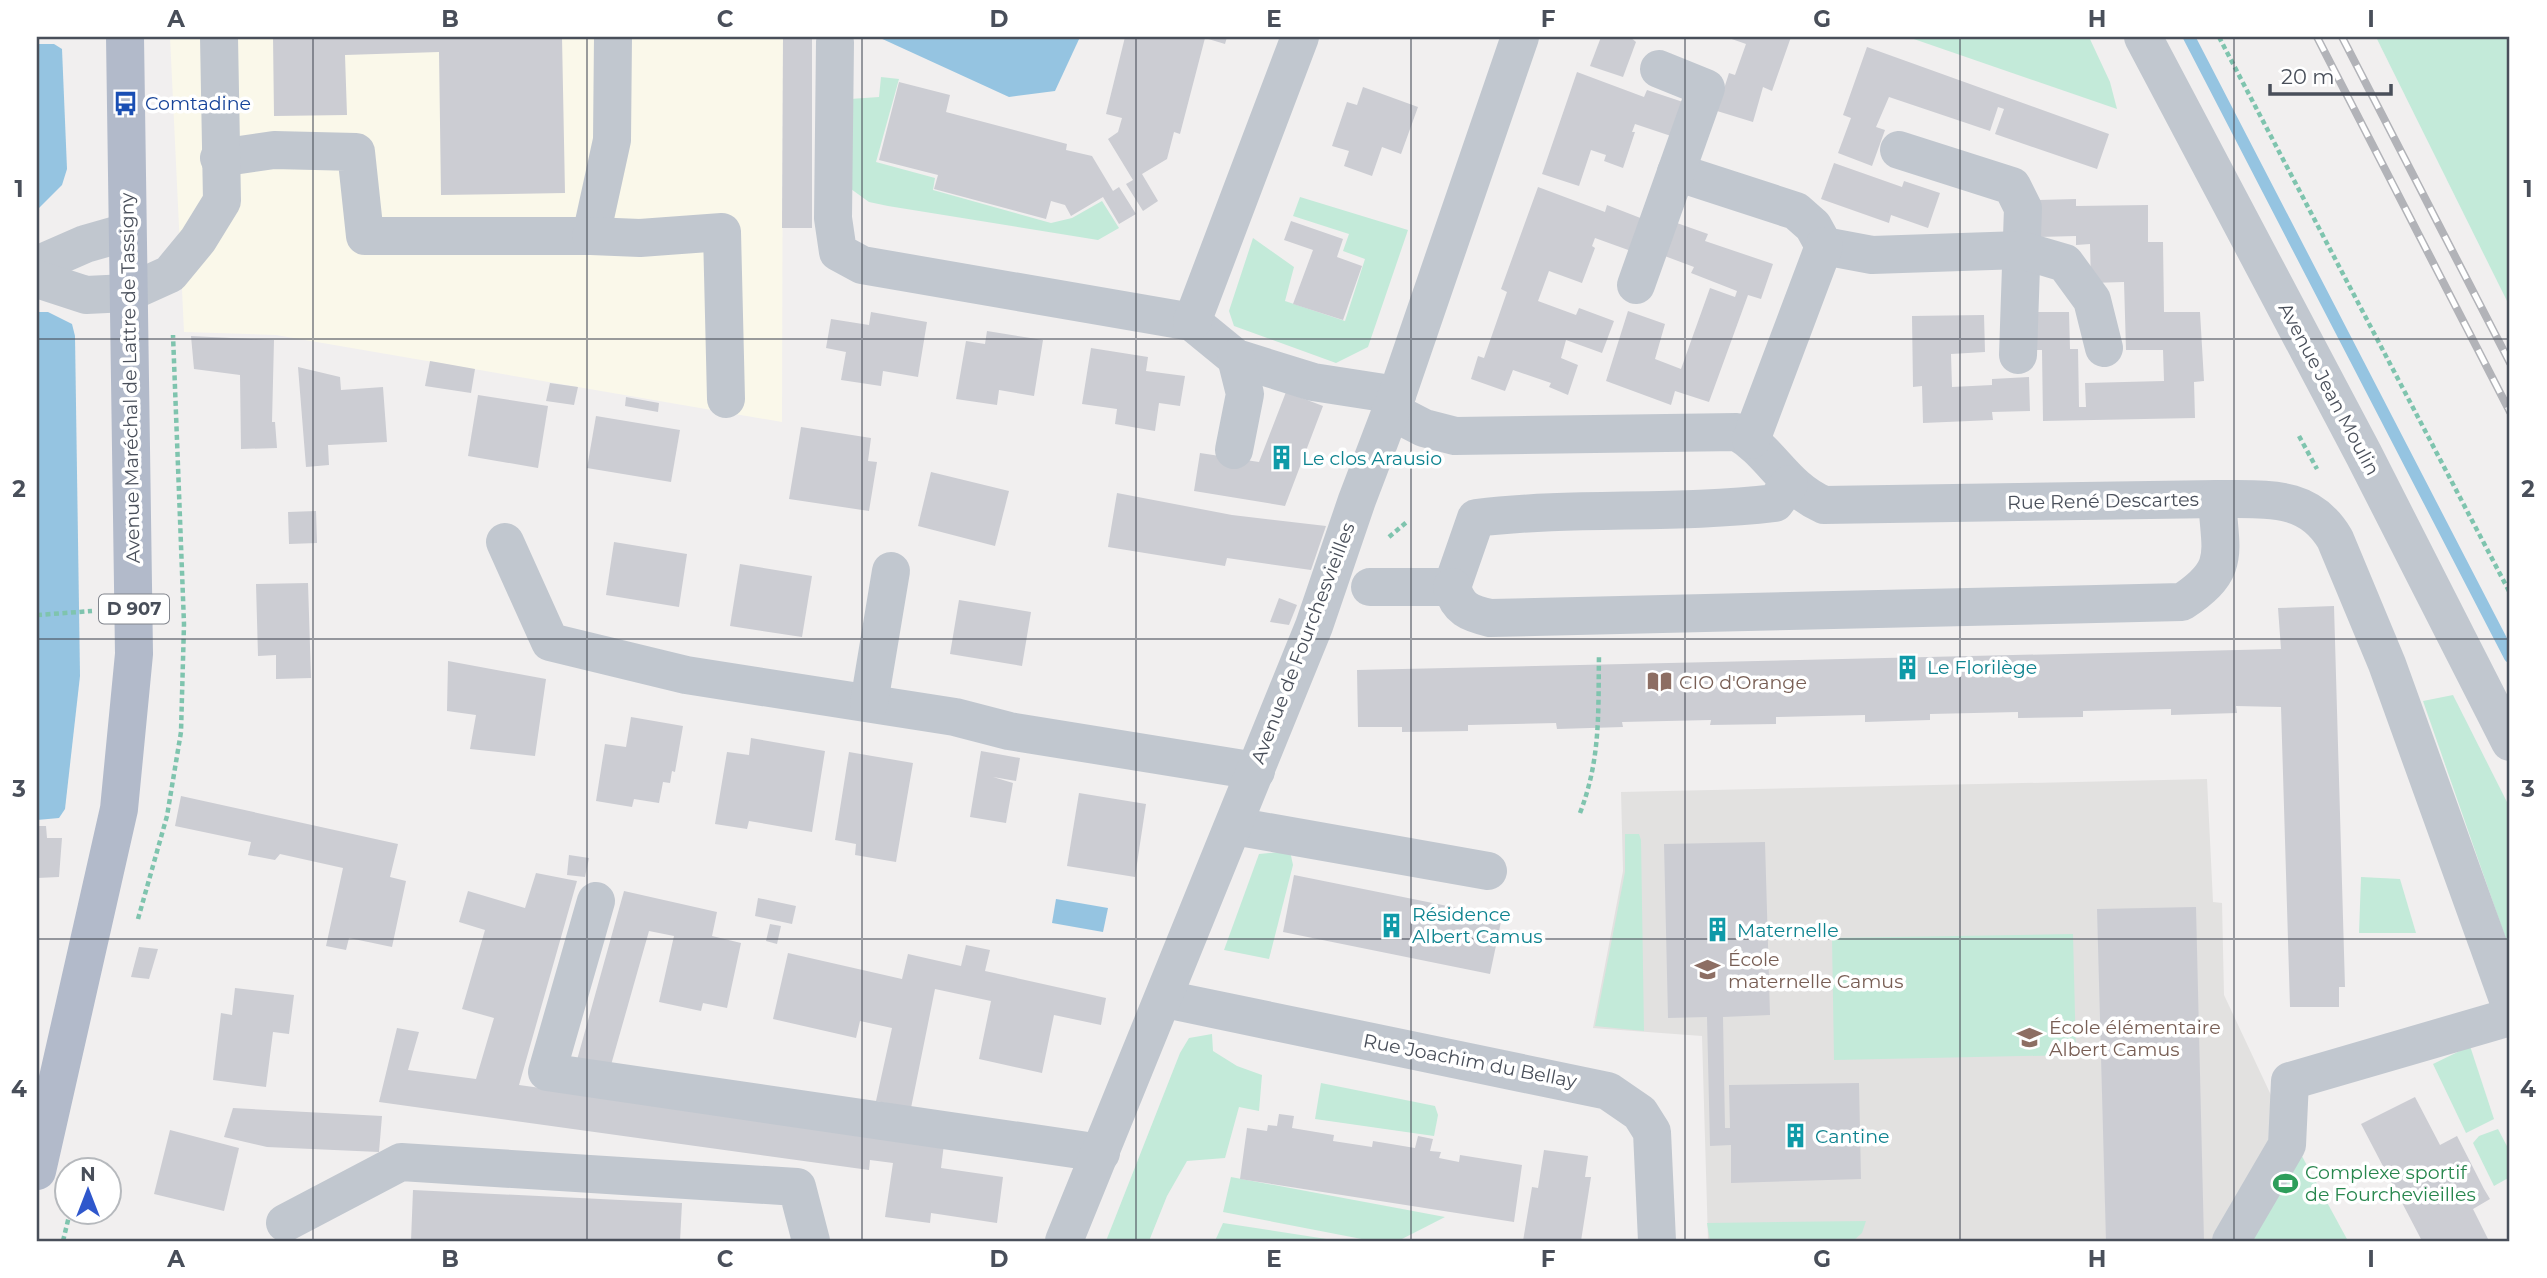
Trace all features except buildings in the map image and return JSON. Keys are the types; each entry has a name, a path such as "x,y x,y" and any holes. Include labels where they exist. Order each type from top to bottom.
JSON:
{"main road":[{"name":"Avenue Maréchal de Lattre de Tassigny","path":"38,1157 119,809 128,734 134,641 125,37"}],"street":[{"path":"37,279 86,295 128,293 170,274 198,240 222,201 219,158 219,37"},
{"path":"591,236 612,140 614,37"},
{"path":"1192,322 1300,37"},
{"name":"Avenue de Fourchesvieilles","path":"1064,1241 1165,999 1314,626 1520,37"},
{"name":"Avenue Jean Moulin","path":"2143,37 2358,443 2510,743"},
{"path":"835,42 833,218 838,252 862,265 1192,322 1236,358 1312,382 1394,403 1424,428 1455,436 1737,432 1751,440 1824,246 1813,226 1796,211 1676,172"},
{"path":"1636,285 1706,88 1660,69"},
{"path":"219,158 274,150 356,152 365,236 640,238 722,232 726,399"},
{"path":"1899,150 2012,186 2023,208 2018,355"},
{"path":"37,265 85,244 127,232"},
{"path":"1824,246 1872,255 2021,250 2065,262 2092,300 2104,348"},
{"path":"1234,450 1245,394 1236,358"},
{"name":"Rue René Descartes","path":"1751,440 1790,484 1804,496 1824,505 2217,499 2275,500 2312,511 2325,521 2387,664 2510,1005"},
{"path":"1790,484 1775,503 1727,509 1539,511 1476,517 1452,587 1456,603 1470,614 1490,618 2182,602 2207,585 2221,563 2217,499"},
{"path":"505,542 550,642 686,675 869,703 1133,753 1256,771"},
{"path":"869,703 891,571"},
{"path":"1370,587 1452,587"},
{"path":"1234,825 1488,871"},
{"path":"596,901 547,1072 1101,1153"},
{"name":"Rue Joachim du Bellay","path":"1165,999 1608,1091 1640,1113 1652,1132 1657,1241"},
{"path":"2231,1241 2287,1145 2290,1081 2510,1017"},
{"path":"285,1223 401,1162 797,1187 811,1241"}],"path":[{"path":"2219,37 2510,593"},
{"path":"92,597 92,623"},
{"path":"37,615 92,611"},
{"path":"1580,813 1587,795 1600,728 1599,652"}],"shaded area":[{"path":"170,37 783,37 782,422 276,335 184,332"},
{"name":"École élémentaire Albert Camus","path":"2207,779 2213,902 2222,903 2224,995 2285,1125 2224,1241 1708,1241 1702,1036 1593,1028 1623,871 1621,792"}],"green space":[{"path":"1908,37 2089,37 2110,82 2117,109"},
{"path":"2376,37 2510,37 2510,307"},
{"path":"881,77 899,79 876,162 935,178 933,190 1051,223 1072,218 1102,201 1119,228 1098,240 869,202 851,189 850,99 879,97"},
{"path":"1300,197 1408,230 1368,347 1336,363 1234,326 1229,311 1253,238 1294,267 1285,301 1345,321 1365,259 1343,251 1349,234 1293,216"},
{"path":"2453,695 2510,808 2510,951 2423,701"},
{"path":"1625,834 1639,834 1641,840 1644,1031 1595,1026 1625,872"},
{"path":"1290,851 1293,865 1269,959 1224,950 1259,854"},
{"path":"2361,877 2400,879 2416,933 2359,933"},
{"path":"2073,934 2076,1055 1834,1060 1832,938"},
{"path":"1212,1034 1213,1051 1237,1066 1262,1075 1259,1111 1239,1107 1225,1158 1187,1161 1167,1196 1149,1241 1106,1241 1180,1053 1189,1038"},
{"path":"2470,1046 2494,1119 2466,1133 2433,1064"},
{"path":"1321,1083 1435,1106 1438,1115 1434,1136 1315,1119"},
{"name":"Complexe sportif de Fourchevieilles","path":"2285,1125 2348,1241 2224,1241"},
{"path":"2498,1129 2510,1152 2510,1177 2494,1186 2473,1143 2479,1136"},
{"path":"1231,1177 1445,1217 1398,1241 1372,1241 1223,1212"},
{"path":"1866,1221 1862,1233 1853,1241 1710,1241 1707,1223"},
{"path":"1223,1223 1333,1240 1215,1241"}],"water":[{"path":"878,37 1080,37 1055,91 1009,97"},
{"path":"37,44 54,44 62,49 67,169 62,185 37,210"},
{"path":"37,312 48,312 72,324 75,336 80,676 65,809 59,818 37,820"},
{"path":"1056,899 1108,908 1103,932 1052,923"}],"waterway":[{"path":"2189,37 2510,657"}],"railway":[{"path":"2317,37 2510,412"},
{"path":"2342,37 2510,363"}],"place":[{"name":"Comtadine","path":"125,103"},
{"name":"Le clos Arausio","path":"1282,458"},
{"name":"Le Florilège","path":"1907,667"},
{"name":"CIO d'Orange","path":"1659,682"},
{"name":"Résidence Albert Camus","path":"1392,925"},
{"name":"Maternelle","path":"1717,930"},
{"name":"École maternelle Camus","path":"1708,970"},
{"name":"École élémentaire Albert Camus","path":"2029,1038"},
{"name":"Cantine","path":"1795,1136"},
{"name":"Complexe sportif de Fourchevieilles","path":"2285,1183"}]}
